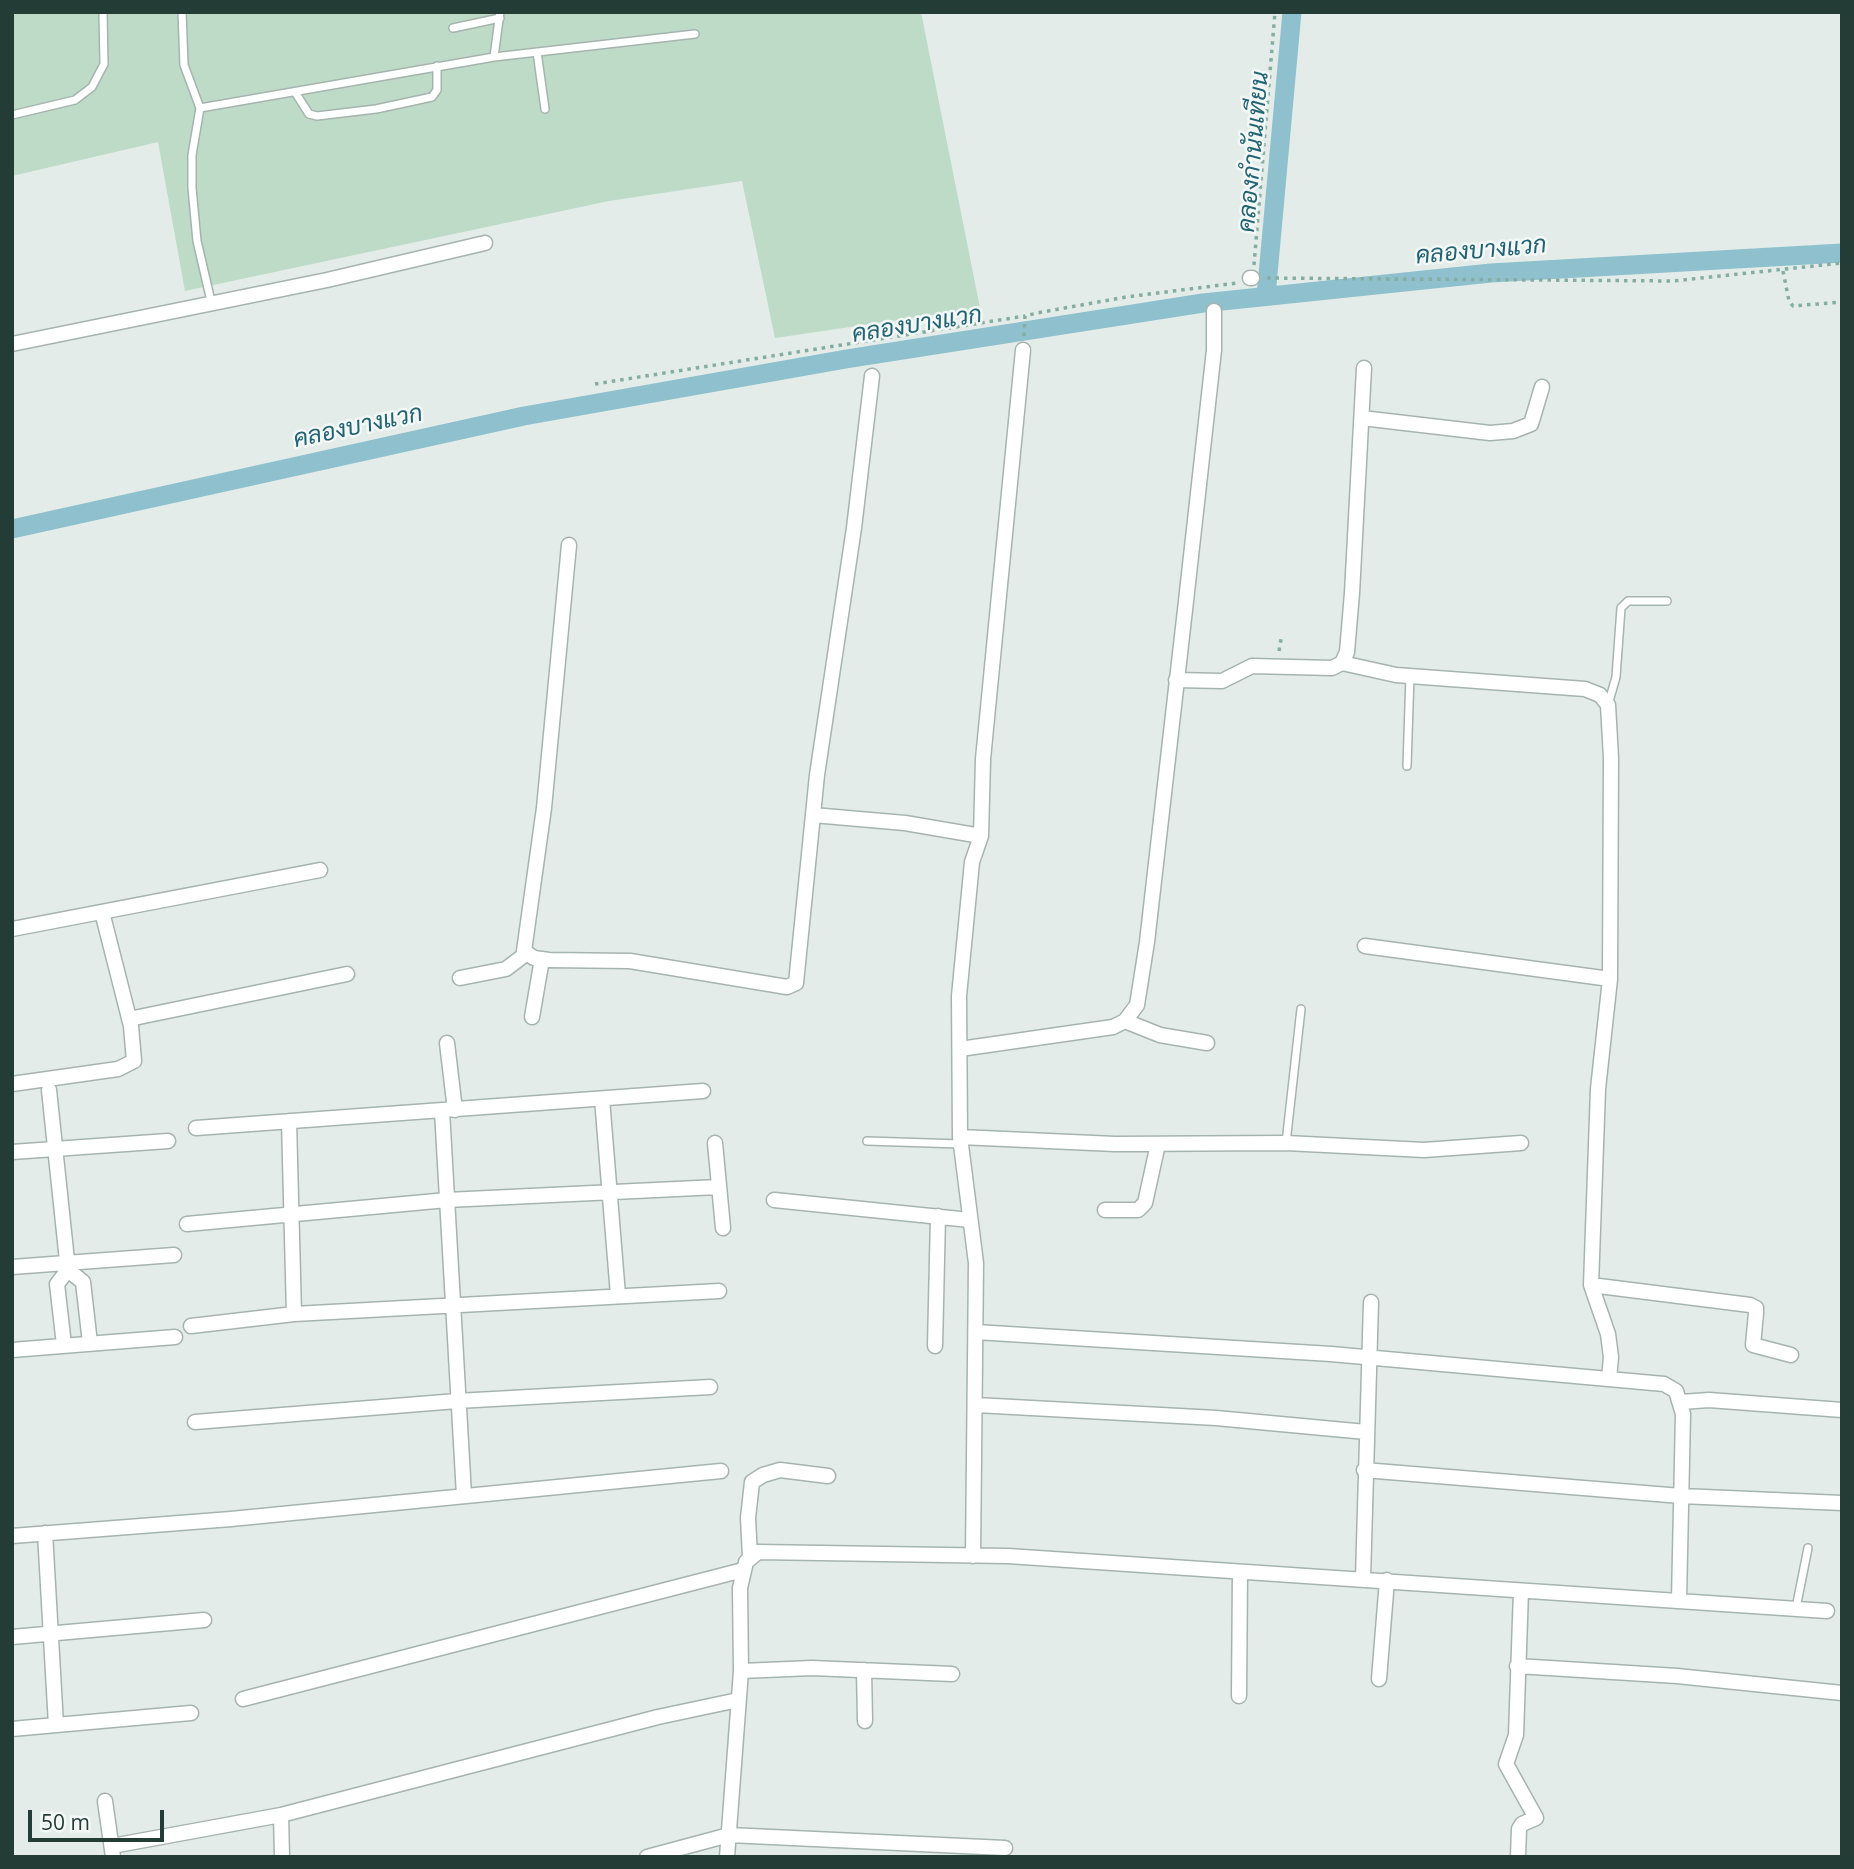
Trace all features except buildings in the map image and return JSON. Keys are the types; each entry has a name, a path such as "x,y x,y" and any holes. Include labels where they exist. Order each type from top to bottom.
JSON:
{"street":[{"path":"12,344 211,302 327,281 485,243"},
{"path":"960,1049 1113,1027 1125,1021 1136,1005 1147,942 1214,350 1214,312"},
{"path":"973,1556 976,1263 960,1141 959,996 972,862 981,836 983,759 1023,350"},
{"path":"1342,663 1348,640 1364,368"},
{"path":"569,545 544,808 523,951 542,960 630,961 787,987 796,983 813,814 854,528 872,376"},
{"path":"1362,418 1490,433 1513,431 1531,424 1542,387"},
{"path":"1176,680 1222,681 1252,666 1332,668 1342,663 1410,676 1585,690 1600,695 1608,705 1611,758 1610,979 1598,1089 1591,1284 1608,1334 1611,1357 1609,1379"},
{"path":"813,814 905,823 981,836"},
{"path":"12,929 320,870"},
{"path":"12,1084 130,1065 135,1052 129,1019 102,912"},
{"path":"1365,946 1610,979"},
{"path":"460,978 506,969 527,953"},
{"path":"532,1017 542,960"},
{"path":"129,1019 347,974"},
{"path":"1125,1021 1160,1035 1207,1043"},
{"path":"447,1043 447,1200 464,1496"},
{"path":"50,1090 67,1267 57,1284 64,1345"},
{"path":"196,1128 703,1091"},
{"path":"602,1099 618,1295"},
{"path":"289,1121 293,1314"},
{"path":"12,1152 168,1141"},
{"path":"960,1141 1286,1143 1424,1150 1521,1143"},
{"path":"715,1143 723,1228"},
{"path":"1105,1210 1138,1210 1145,1203 1158,1144"},
{"path":"187,1224 447,1200 718,1187"},
{"path":"774,1200 970,1220"},
{"path":"936,1346 938,1216"},
{"path":"12,1267 67,1267 174,1255"},
{"path":"67,1267 83,1282 90,1343"},
{"path":"1591,1284 1756,1308 1753,1345 1791,1355"},
{"path":"191,1326 293,1314 719,1291"},
{"path":"1363,1578 1364,1470 1371,1302"},
{"path":"976,1332 1370,1358 1664,1384 1676,1391 1681,1402 1679,1600"},
{"path":"12,1350 175,1337"},
{"path":"195,1422 457,1401 710,1387"},
{"path":"1681,1402 1709,1400 1842,1410"},
{"path":"976,1405 1216,1418 1366,1432"},
{"path":"750,1557 748,1518 752,1482 780,1470 828,1476"},
{"path":"1364,1470 1681,1496 1842,1503"},
{"path":"12,1536 721,1471"},
{"path":"45,1533 57,1725"},
{"path":"727,1857 741,1671 743,1570 750,1557 758,1552 973,1556 1363,1578 1827,1611"},
{"path":"243,1699 559,1615 743,1570"},
{"path":"1239,1696 1240,1572"},
{"path":"1379,1679 1387,1580"},
{"path":"1518,1857 1519,1829 1522,1824 1536,1818 1506,1764 1516,1735 1521,1591"},
{"path":"12,1637 204,1620"},
{"path":"1517,1666 1677,1676 1842,1693"},
{"path":"741,1671 812,1668 952,1674"},
{"path":"864,1670 865,1721"},
{"path":"105,1801 112,1851 281,1815 658,1717 738,1700"},
{"path":"12,1729 191,1713"},
{"path":"281,1815 282,1857"},
{"path":"647,1857 729,1835 1006,1848"}],"lane":[{"path":"12,115 75,100 92,87 104,64 103,12"},
{"path":"182,12 184,65 200,108 192,155 192,188 197,241 211,302"},
{"path":"453,28 500,15 494,57"},
{"path":"200,108 494,57 695,34"},
{"path":"537,52 545,109"},
{"path":"295,92 309,114 317,116 376,109 432,97 437,90 437,66"},
{"path":"1608,705 1616,677 1621,608 1628,601 1667,601"},
{"path":"1407,766 1410,676"},
{"path":"1286,1143 1301,1010"},
{"path":"867,1141 960,1141"},
{"path":"1796,1608 1808,1548"}],"path":[{"path":"1251,278 1257,255 1275,12"},
{"path":"595,384 1215,284 1236,284 1251,278 1673,281 1842,263"},
{"path":"1783,271 1789,301 1799,307 1842,302"},
{"path":"1215,284 1215,292"},
{"path":"1025,316 1025,324"}],"green space":[{"path":"12,12 921,12 980,308 775,338 742,181 609,201 185,291 158,142 12,176"}],"waterway":[{"name":"คลองกำนันเทียน","path":"1266,296 1292,12"},
{"name":"คลองบางแวก","path":"12,529 524,416 846,359 1203,303 1491,273 1842,253"}]}
